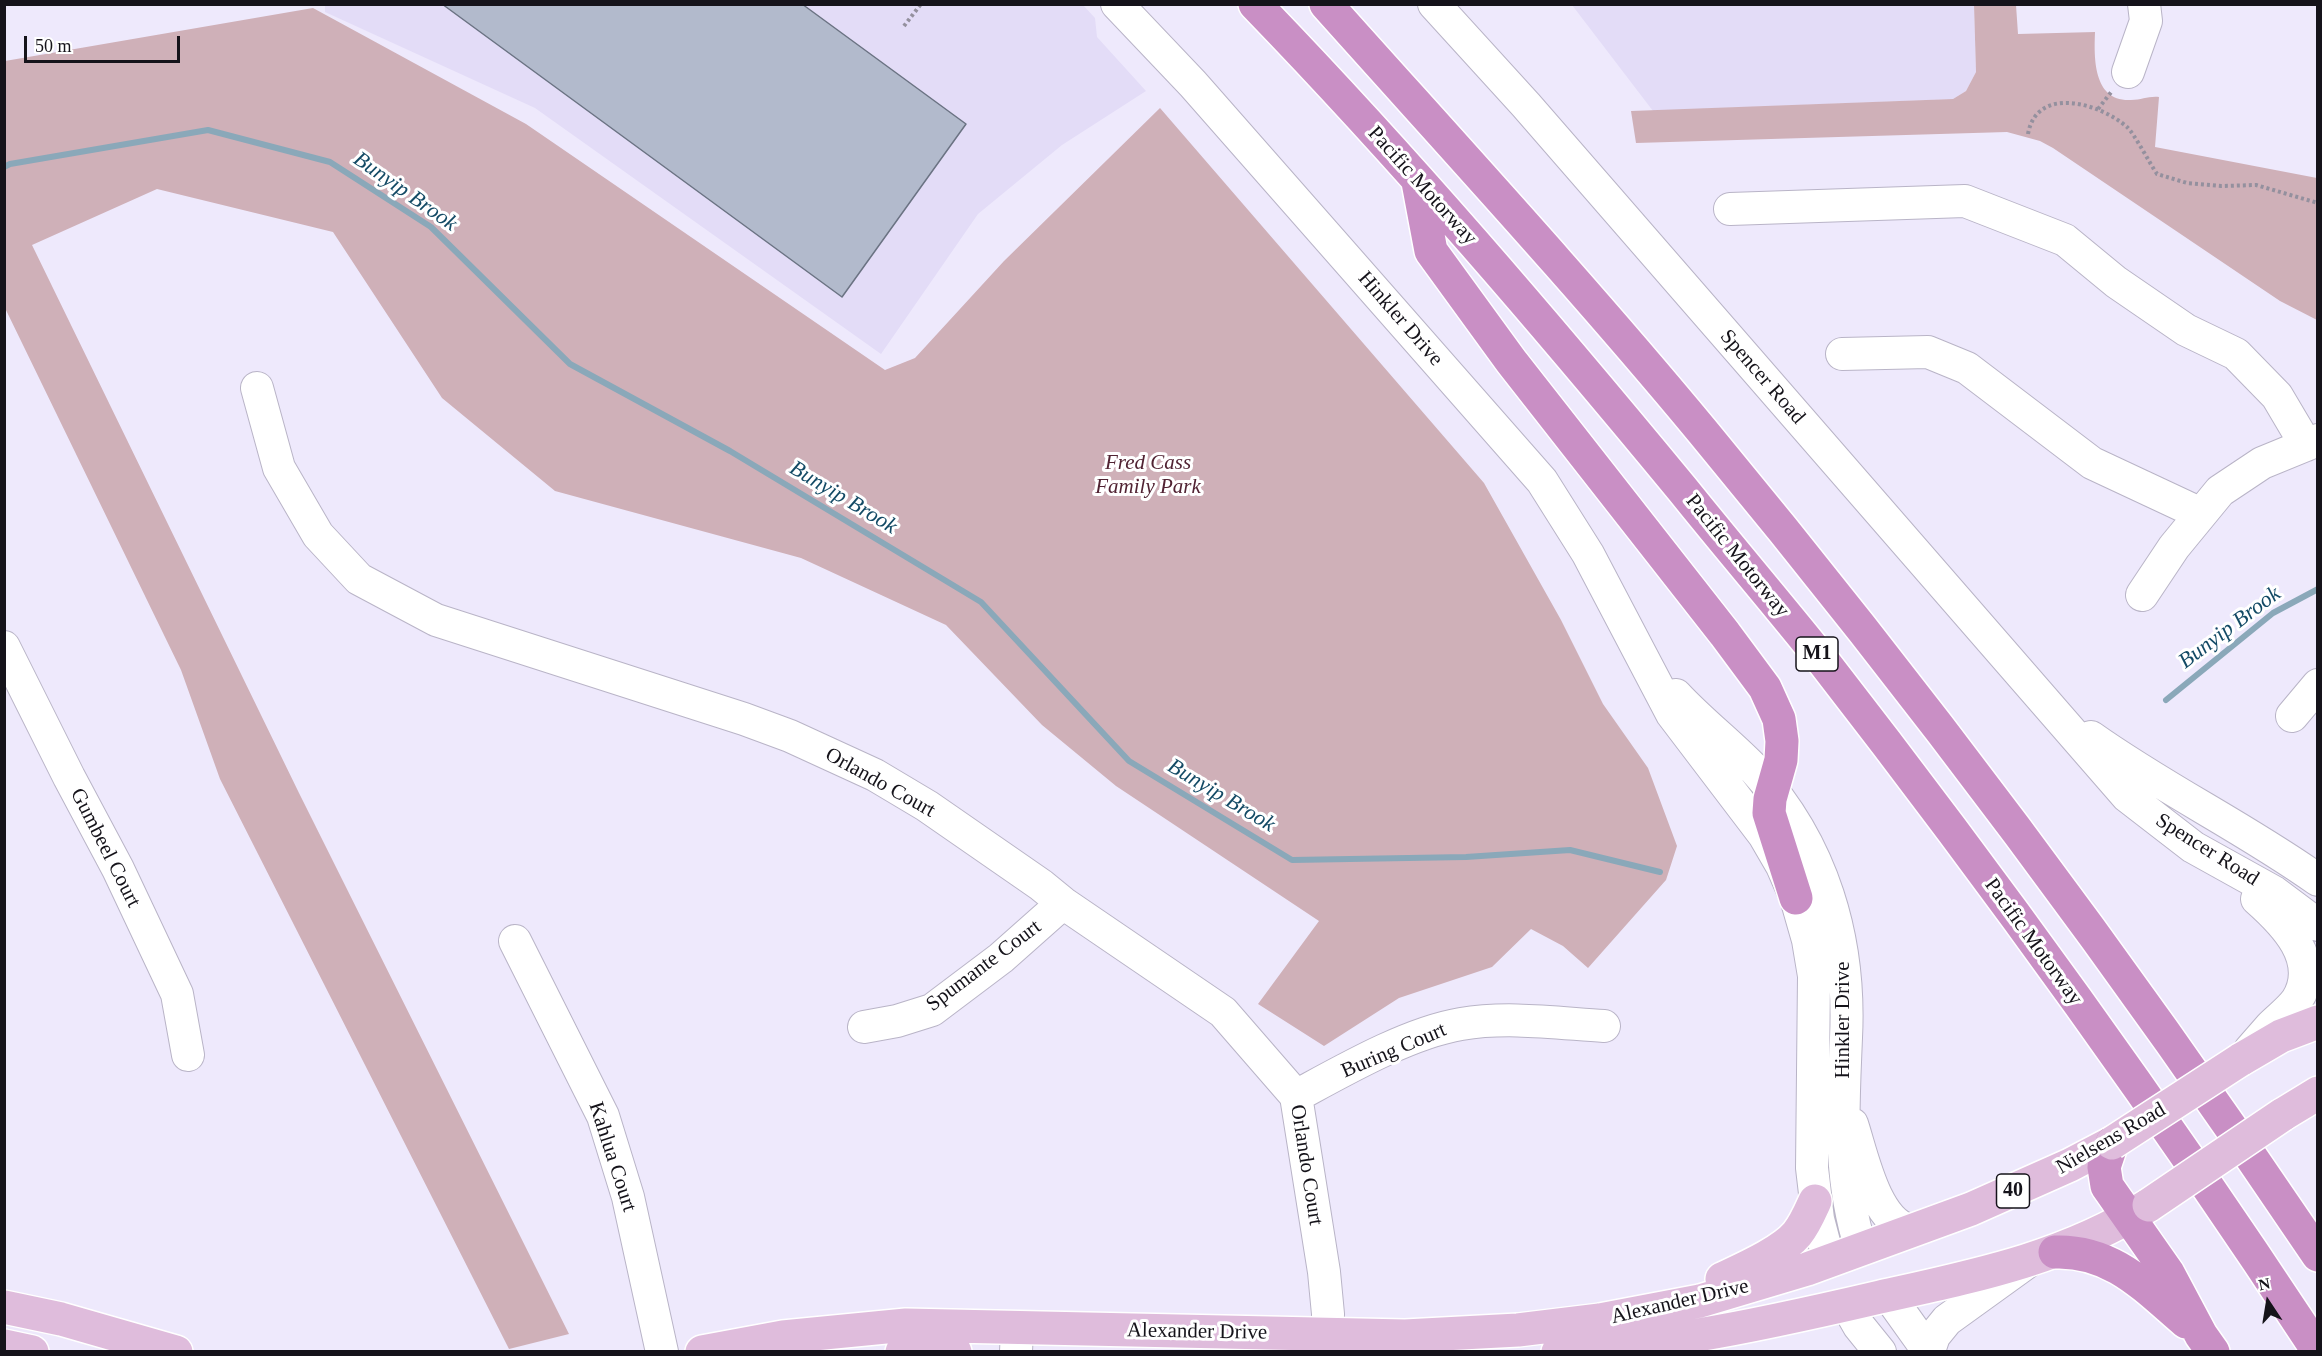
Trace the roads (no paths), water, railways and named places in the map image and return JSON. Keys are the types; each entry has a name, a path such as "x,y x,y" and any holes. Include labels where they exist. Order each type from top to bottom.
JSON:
{"highway":[{"name":"Pacific Motorway","path":"1255,4 1418,180 1632,429 1818,655 1957,838 2143,1091 2318,1352"},
{"name":"M1","path":"1326,4 1564,270 1700,429 1832,589 2068,898 2318,1255"},
{"path":"1418,180 1431,251 1511,361 1765,688 1779,719 1782,733 1781,760 1769,813 1796,898"},
{"path":"2112,1143 2105,1158 2104,1176 2110,1191 2139,1211 2168,1273 2207,1343"},
{"path":"2042,1257 2089,1254 2114,1265 2133,1276 2207,1343"}],"main road":[{"name":"Nielsens Road","path":"1861,1249 2013,1191 2112,1143 2281,1036 2318,1022"},
{"name":"40","path":"1889,1296 1971,1278 2042,1257 2139,1211 2318,1093"},
{"path":"1610,1334 1760,1260 1787,1243 1798,1233 1815,1201"},
{"name":"40","path":"1829,1261 1861,1249"},
{"name":"Hinkler Drive","path":"1861,1249 1889,1296"},
{"name":"Alexander Drive","path":"1558,1352 1829,1261"},
{"name":"Hinkler Drive","path":"1829,1261 1847,1305"},
{"name":"Alexander Drive","path":"702,1352 783,1337 906,1325 1016,1340 1241,1332 1328,1344 1458,1335 1709,1333 1889,1296"},
{"path":"4,1307 61,1319 125,1345 176,1352"},
{"path":"4,1346 32,1352"},
{"path":"902,1352 955,1352"}],"street":[{"name":"Hinkler Drive","path":"1117,4 1193,84 1542,481 1588,554 1665,703 1679,725 1764,835 1782,866 1796,898 1814,976 1812,1154 1815,1201 1829,1261"},
{"name":"Spencer Road","path":"1434,4 2056,712 2127,796 2193,847 2274,892 2318,926"},
{"name":"Spencer Road","path":"1458,4 1468,41"},
{"path":"2128,72 2146,21 2144,4"},
{"path":"1730,209 1965,201 2065,240 2116,282 2186,330 2236,354 2277,396 2312,443 2262,463 2220,491 2174,547 2142,595"},
{"path":"1842,354 1928,352 1967,368 2092,463 2201,514"},
{"name":"Orlando Court","path":"257,388 279,468 318,535 366,584 436,620 744,719 820,749 875,775 927,806 1041,885 1063,903 1223,1012 1296,1096 1324,1272 1328,1344"},
{"name":"Gumbeel Court","path":"4,647 14,695 118,869 177,994 188,1055"},
{"name":"Hinkler Drive","path":"1645,661 1688,708 1740,755 1773,790 1802,837 1833,908 1838,925 1846,990 1842,1148 1845,1183 1861,1249"},
{"path":"2292,716 2318,685"},
{"name":"Spencer Road","path":"2056,712 2151,778 2278,853 2318,880"},
{"path":"2193,847 2244,887 2272,913 2290,932 2303,955 2304,982 2298,999 2242,1059"},
{"name":"Spumante Court","path":"864,1027 897,1021 932,1010 1001,958 1063,903"},
{"name":"Kahlua Court","path":"514,941 603,1116 628,1197 662,1352"},
{"name":"Buring Court","path":"1296,1096 1340,1072 1440,1028 1488,1021 1604,1026"},
{"path":"1843,1098 1878,1200 1886,1214 1896,1224 1910,1230"},
{"path":"1929,1351 1934,1335 1947,1320 2042,1257"},
{"name":"Hinkler Drive","path":"1889,1296 1929,1351"},
{"name":"Hinkler Drive","path":"1847,1305 1859,1326 1880,1352"}],"waterway":[{"name":"Bunyip Brook","path":"4,167 10,164 208,130 330,162 431,227 570,364 730,451 981,602 1129,761 1292,860 1466,857 1570,850 1660,872"},
{"name":"Bunyip Brook","path":"2166,700 2273,613 2318,589"}],"park label":[{"name":"Fred Cass Family Park","path":"1148,475"}]}
